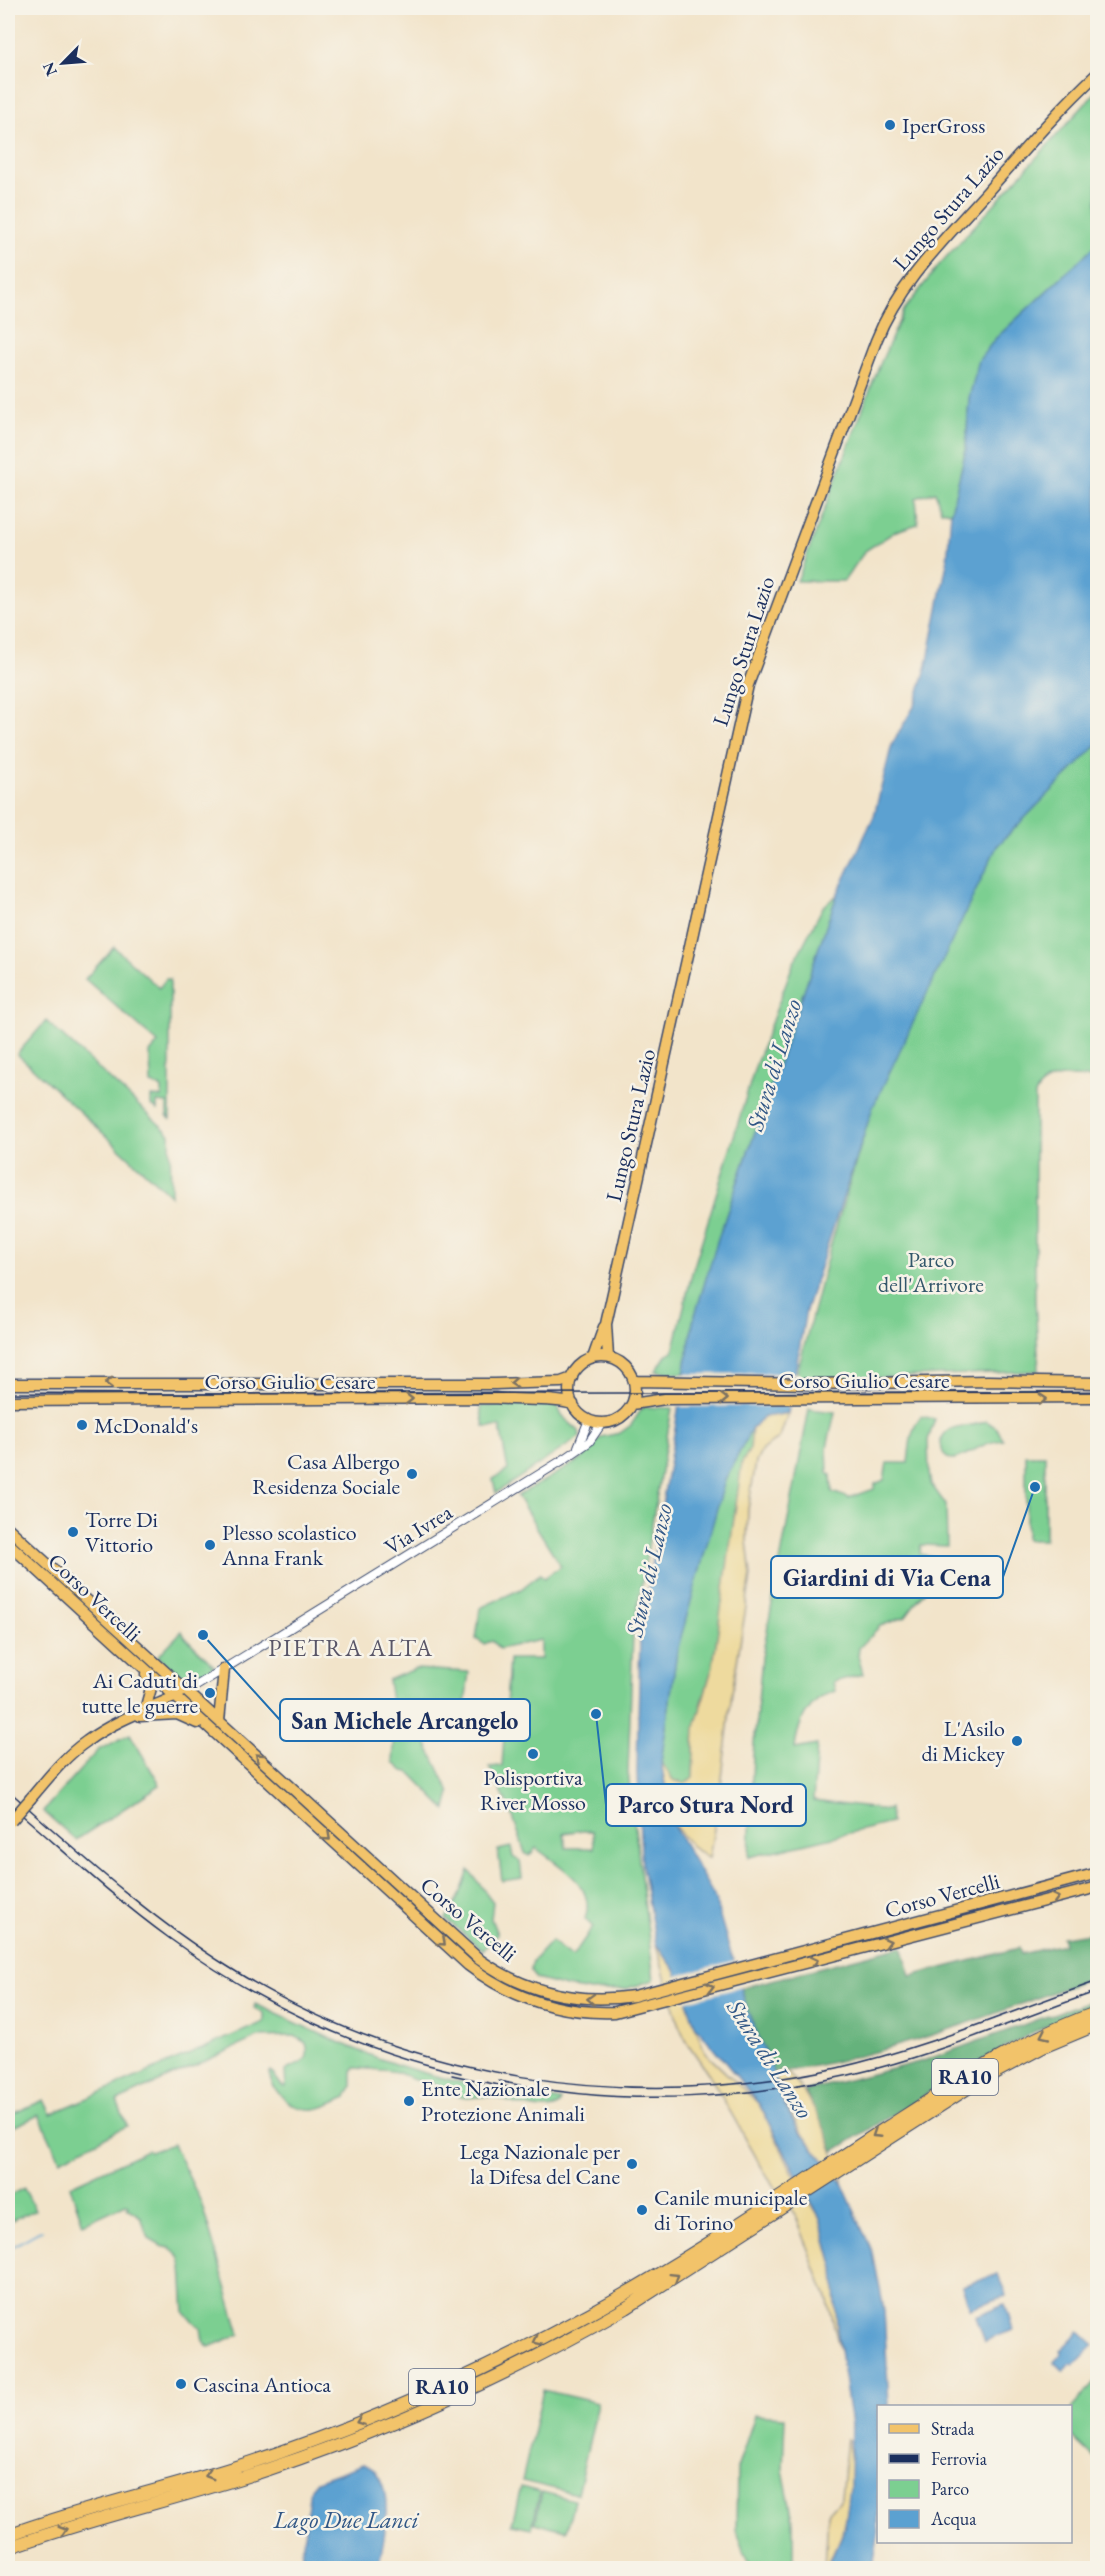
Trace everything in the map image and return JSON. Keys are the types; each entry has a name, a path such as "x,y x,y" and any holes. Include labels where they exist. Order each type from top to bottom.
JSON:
{"highway":[{"name":"RA10","path":"8,2548 403,2418 594,2326 626,2308 727,2237 996,2059 1047,2033 1098,2012"},
{"name":"RA10","path":"841,2163 1010,2063 1098,2024"},
{"name":"RA10","path":"292,2454 491,2364 590,2314 727,2237"},
{"name":"RA10","path":"8,2535 266,2463"}],"main road":[{"name":"Lungo Stura Lazio","path":"608,1357 606,1324 748,685 884,321 912,276 1056,115 1098,74"},
{"name":"Lungo Stura Lazio","path":"593,1358 600,1334 606,1324"},
{"path":"608,1357 624,1365 634,1381 635,1393 632,1404 620,1418 602,1423 590,1420 577,1411 569,1390 572,1378 579,1366 593,1358 608,1357"},
{"name":"Corso Giulio Cesare","path":"8,1384 495,1384 561,1382 572,1378"},
{"name":"Corso Giulio Cesare","path":"634,1381 808,1384 988,1381 1098,1383"},
{"name":"Corso Giulio Cesare","path":"632,1404 665,1400 1098,1397"},
{"name":"Corso Giulio Cesare","path":"8,1401 495,1398 520,1401 560,1401 573,1404"},
{"name":"Corso Vercelli","path":"8,1528 472,1952 508,1978 557,1996 578,1999 658,1995"},
{"name":"Corso Vercelli","path":"8,1542 468,1965 496,1985 532,2001 584,2012 615,2013 658,1995 1098,1887"},
{"path":"141,1666 152,1688 145,1710"},
{"path":"219,1721 224,1670"},
{"path":"9,1823 74,1750 101,1731 188,1691"},
{"path":"133,1716 177,1714 212,1730"},
{"name":"Corso Vercelli","path":"760,1969 1098,1873"}],"street":[{"path":"574,1452 590,1420"},
{"name":"Via Ivrea","path":"188,1691 574,1452 589,1442 602,1423"}],"green space":[{"path":"1097,91 1097,244 995,339 969,398 966,449 951,512 941,510 935,492 916,498 918,524 896,531 865,551 844,581 797,581 878,369 904,310 939,265"},
{"name":"Parco dell'Arrivore","path":"1097,745 1097,1078 1061,1077 1053,1079 1040,1087 1035,1095 1035,1299 1039,1371 795,1381 829,1251 874,1102 997,846"},
{"path":"837,895 718,1239 693,1322 684,1374 656,1371 667,1354 673,1352 692,1273 756,1064 793,964 823,907"},
{"path":"114,947 159,988 166,979 170,979 170,1119 167,1116 167,1103 157,1102 157,1110 151,1105 151,1097 162,1097 162,1088 151,1084 150,1053 158,1043 85,979"},
{"path":"46,1021 170,1134 171,1196 17,1054"},
{"path":"557,1404 562,1416 579,1431 580,1437 496,1493 493,1479 508,1470 500,1427 484,1427 480,1406"},
{"path":"643,1407 672,1408 633,1634 628,1772 654,1980 625,1989 591,1991 536,1979 530,1971 533,1961 551,1941 572,1957 593,1927 585,1919 586,1896 574,1877 536,1848 529,1856 525,1853 511,1811 489,1767 502,1766 509,1659 541,1659 541,1640 499,1649 492,1641 484,1644 476,1639 480,1608 521,1589 540,1574 544,1578 561,1566 517,1496 582,1459 601,1437 620,1433 631,1425","holes":["593,1831 594,1848 566,1848 564,1833"]},
{"path":"809,1409 835,1412 827,1447 828,1473 831,1475 832,1492 849,1498 874,1489 875,1484 884,1480 887,1463 908,1463 911,1438 917,1421 921,1416 935,1419 928,1440 929,1473 931,1484 946,1505 947,1546 921,1545 920,1554 945,1559 945,1564 905,1617 880,1626 859,1648 858,1656 863,1674 833,1682 835,1691 811,1706 802,1721 796,1739 795,1749 817,1745 813,1801 887,1810 890,1808 891,1823 749,1857 753,1755 762,1657"},
{"path":"986,1421 997,1428 1003,1440 985,1444 956,1459 946,1457 942,1451 941,1441 948,1430"},
{"path":"752,1428 750,1449 742,1463 713,1665 695,1727 693,1777 685,1784 673,1780 661,1762 677,1651 725,1480"},
{"path":"1026,1455 1045,1455 1045,1540 1026,1540"},
{"path":"182,1631 185,1637 214,1666 187,1684 158,1656"},
{"path":"415,1669 469,1672 464,1713 438,1712 436,1729 425,1729 424,1738 450,1793 446,1810 409,1772 403,1771 393,1762 395,1731 388,1680"},
{"path":"130,1734 160,1785 76,1840 43,1811 98,1750"},
{"path":"511,1847 513,1857 520,1861 522,1878 502,1881 498,1850"},
{"path":"469,1870 493,1902 491,1919 497,1934 483,1950 446,1919 462,1890"},
{"path":"1097,1932 1097,1976 978,2020 898,2046 816,2066 774,2073 748,2012 741,1988 902,1946 911,1976 1019,1948 1021,1954 1064,1944 1062,1937"},
{"path":"1097,1998 1097,2004 995,2053 834,2151 805,2091 923,2061"},
{"path":"255,2004 342,2044 395,2064 477,2086 561,2101 550,2109 541,2109 489,2096 465,2098 439,2085 396,2072 355,2068 352,2072 352,2086 347,2097 323,2107 307,2109 285,2100 275,2088 269,2074 271,2071 282,2086 286,2087 285,2071 305,2059 307,2056 306,2043 295,2036 258,2037 117,2101 127,2126 60,2160 39,2115 13,2127 8,2117 44,2100 51,2114 264,2022 264,2014 254,2008"},
{"path":"173,2144 201,2202 240,2334 209,2347 203,2341 201,2328 185,2313 182,2266 179,2257 170,2248 149,2239 141,2217 127,2208 129,2205 126,2204 83,2224 70,2186 147,2150 150,2152"},
{"path":"24,2188 35,2210 8,2222 8,2196"},
{"path":"1097,2380 1097,2461 1072,2437 1072,2408"},
{"path":"543,2390 598,2403 577,2494 522,2481"},
{"path":"755,2415 785,2417 783,2470 793,2520 793,2568 751,2568 736,2533 737,2469"},
{"path":"521,2487 540,2492 532,2528 512,2524"},
{"path":"542,2492 574,2500 567,2530 535,2523"}],"sand":[{"path":"788,1413 780,1437 762,1450 756,1462 748,1509 747,1541 751,1576 709,1858 693,1848 672,1823 661,1762 673,1780 685,1784 693,1777 695,1727 713,1665 742,1463 750,1449 752,1428 764,1417"},
{"path":"656,1944 676,1971 705,2053 759,2104 792,2171 820,2218 834,2268 840,2351 828,2301 796,2216 768,2178 710,2076 686,2041 678,2023"},
{"path":"787,2072 806,2096 821,2121 842,2183 802,2132 786,2105 774,2073"},
{"path":"847,2438 851,2470 849,2503 843,2530 827,2568 825,2568 828,2514 841,2498"}],"water":[{"path":"1097,244 1097,745 997,846 873,1107 806,1310 788,1413 764,1417 752,1428 725,1480 677,1651 661,1762 672,1823 714,1896 748,2012 774,2073 782,2100 797,2128 842,2183 873,2253 884,2310 889,2405 877,2405 877,2542 873,2568 827,2568 845,2525 850,2489 851,2425 837,2329 834,2268 820,2218 759,2104 695,2025 676,1971 656,1944 642,1865 639,1817 637,1773 640,1636 693,1322 718,1239 837,895 874,816 892,744 915,705 927,665 947,563 951,512 966,449 969,398 979,360 995,339"},
{"path":"998,2274 1006,2296 970,2308 962,2286"},
{"path":"1005,2304 1013,2330 985,2341 976,2316"},
{"path":"1079,2331 1094,2345 1074,2365 1072,2363 1064,2371 1055,2362 1062,2354 1060,2351"},
{"name":"Lago Due Lanci","path":"363,2464 374,2470 381,2481 385,2495 385,2527 377,2568 300,2568 310,2488 316,2481"}],"pier":[{"path":"799,1373 792,1406 675,1407 681,1374"},
{"path":"736,1960 743,1987 684,2002 675,1976"}],"waterway":[{"path":"8,2249 42,2230"}],"tram line":[{"path":"8,1393 1098,1392"}],"railway":[{"path":"8,1790 141,1905 197,1947 296,2005 368,2036 444,2060 522,2077 600,2086 680,2087 759,2081 870,2060 968,2028 1098,1981"},
{"path":"8,1803 148,1922 202,1961 236,1982 271,2002 345,2037 383,2051 461,2073"},
{"path":"499,2081 546,2090 641,2097 689,2097 784,2087 832,2079 906,2060 1098,1991"},
{"path":"452,2075 508,2087"}],"place":[{"name":"IperGross","path":"890,125"},
{"name":"McDonald's","path":"82,1425"},
{"name":"Casa Albergo Residenza Sociale","path":"412,1474"},
{"name":"Giardini di Via Cena","path":"1035,1487"},
{"name":"Torre Di Vittorio","path":"73,1532"},
{"name":"Plesso scolastico Anna Frank","path":"210,1545"},
{"name":"San Michele Arcangelo","path":"203,1635"},
{"name":"Ai Caduti di tutte le guerre","path":"210,1693"},
{"name":"Parco Stura Nord","path":"596,1714"},
{"name":"L'Asilo di Mickey","path":"1017,1741"},
{"name":"Polisportiva River Mosso","path":"533,1754"},
{"name":"Ente Nazionale Protezione Animali","path":"409,2101"},
{"name":"Lega Nazionale per la Difesa del Cane","path":"632,2164"},
{"name":"Canile municipale di Torino","path":"642,2210"},
{"name":"Cascina Antioca","path":"181,2384"}],"district":[{"name":"PIETRA ALTA","path":"351,1648"}],"water label":[{"name":"Stura di Lanzo","path":"774,1065"},
{"name":"Stura di Lanzo","path":"649,1570"},
{"name":"Stura di Lanzo","path":"770,2059"}]}
